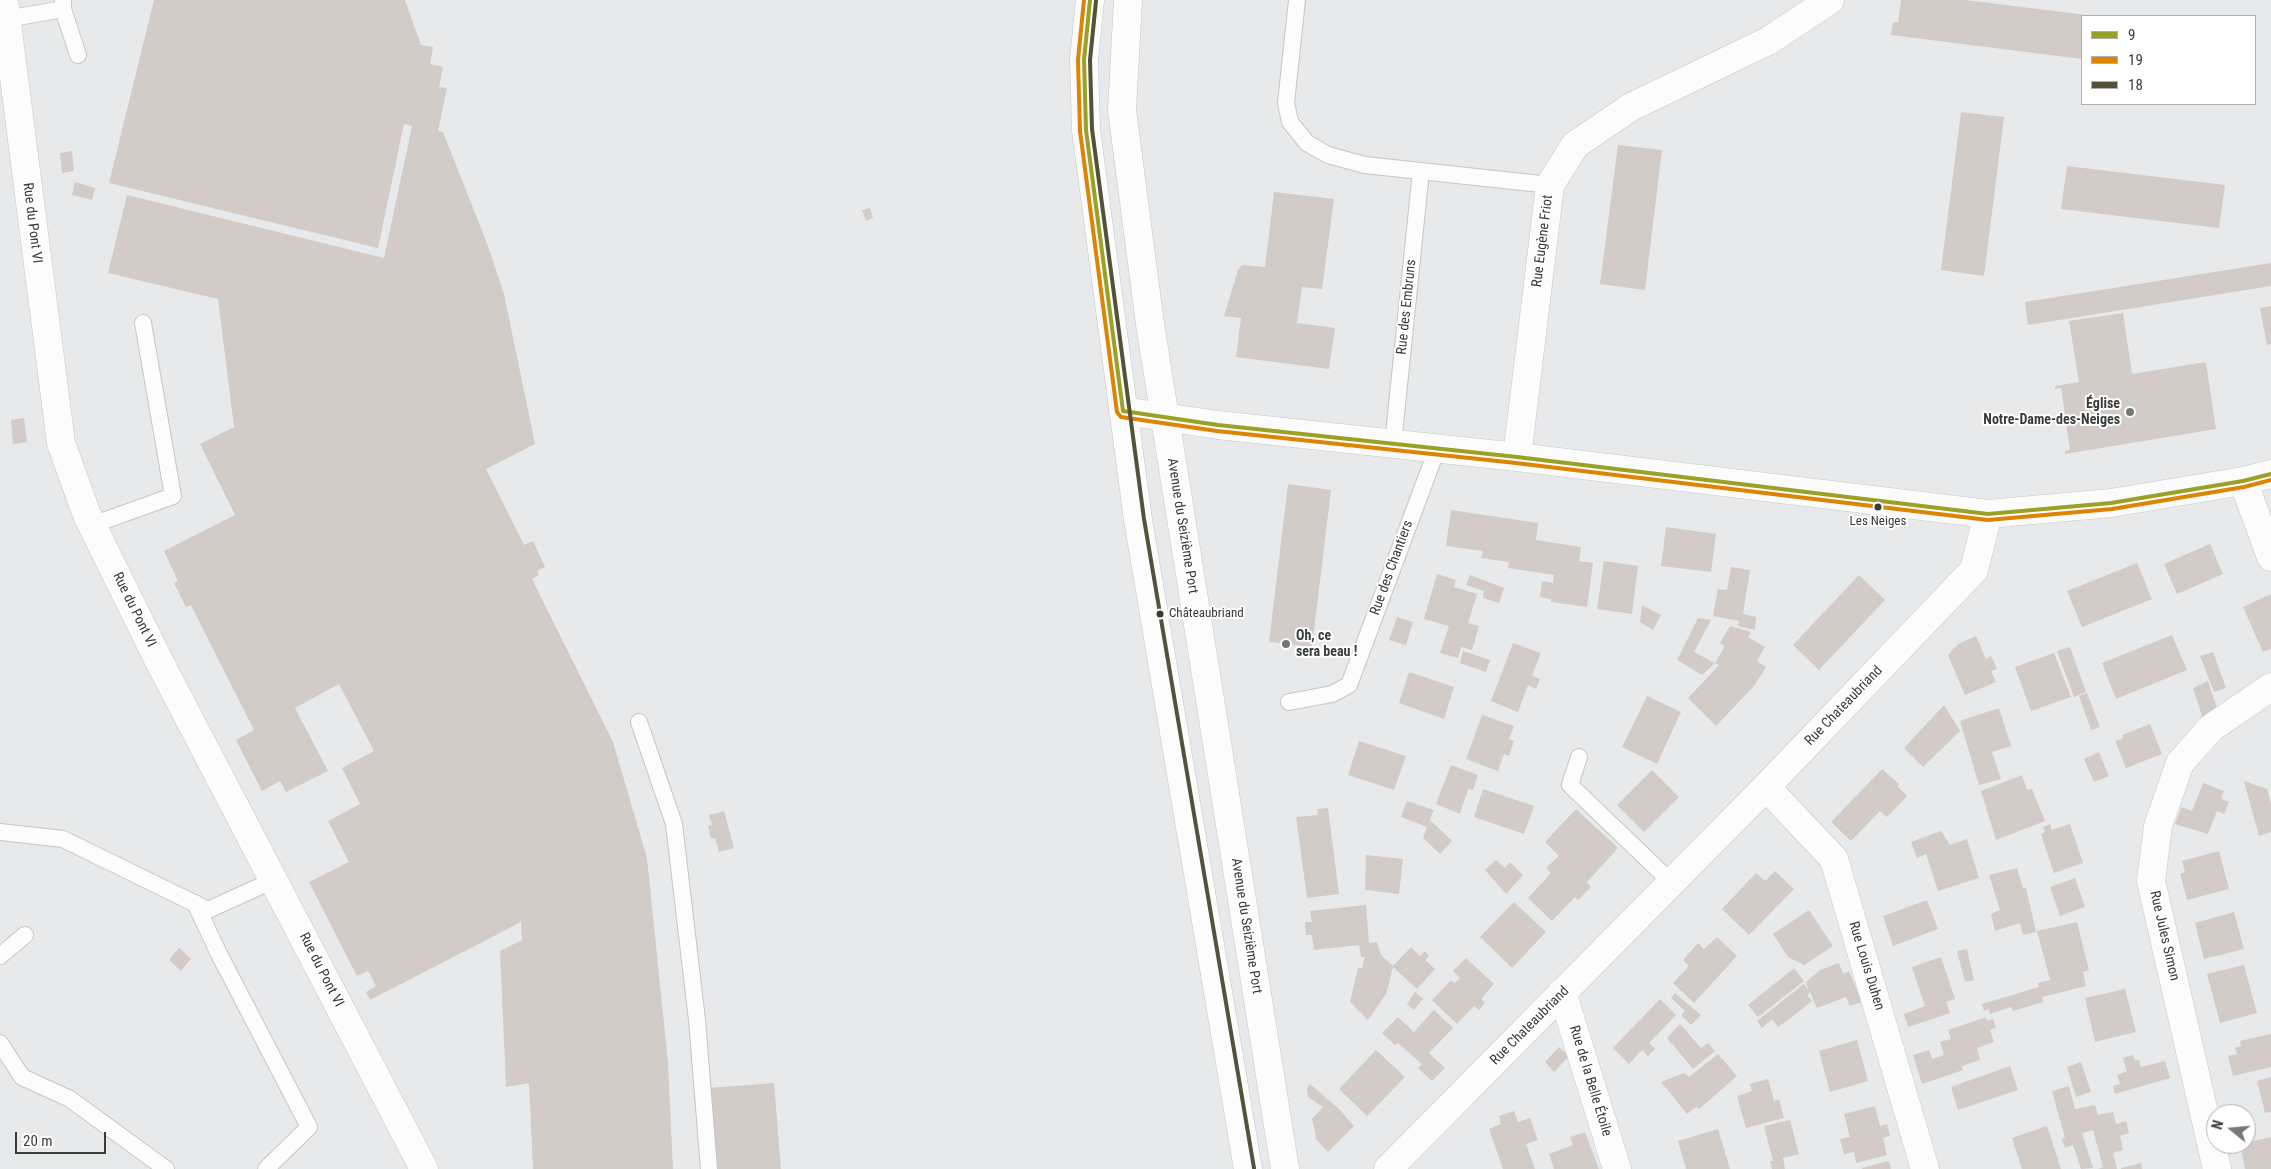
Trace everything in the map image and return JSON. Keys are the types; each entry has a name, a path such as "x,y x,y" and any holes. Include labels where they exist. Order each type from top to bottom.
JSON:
{"street":[{"path":"1090,0 1084,60 1086,130 1123,411 1138,520 1248,1169"},
{"name":"Avenue du Seizième Port","path":"1128,0 1122,110 1164,416 1285,1169"},
{"name":"Rue Eugène Friot","path":"1517,457 1550,185 1575,145 1631,107 1768,40 1830,0"},
{"name":"Rue du Pont VI","path":"5,10 8,97 61,443 92,525 158,659 424,1169"},
{"path":"1123,411 1988,514 2091,506 2243,481 2271,474"},
{"path":"2243,481 2271,558"},
{"name":"Rue Chateaubriand","path":"1388,1169 1766,787 1974,570 1988,514"},
{"name":"Rue Jules Simon","path":"2217,1169 2151,881 2158,826 2180,763 2211,728 2271,686"},
{"name":"Rue Louis Duhen","path":"1766,787 1834,859 1925,1169"},
{"name":"Rue de la Belle Étoile","path":"1562,992 1617,1169"}],"lane":[{"path":"1296,0 1286,103 1290,122 1307,143 1328,155 1365,165 1550,185"},
{"path":"5,10 63,5 78,54"},
{"name":"Rue des Embruns","path":"1393,444 1421,171"},
{"path":"92,525 173,496 143,323"},
{"name":"Rue des Chantiers","path":"1289,702 1332,694 1349,686 1436,448"},
{"path":"639,722 674,824 696,1020 709,1169"},
{"path":"1580,757 1570,785 1671,882"},
{"path":"0,832 63,839 208,910 274,880"},
{"path":"196,903 219,954 309,1127 266,1169"},
{"path":"0,956 25,935"},
{"path":"0,1043 22,1077 70,1099 166,1169"}],"building":[{"path":"154,0 405,0 421,45 433,47 430,64 443,67 439,87 447,88 438,131 443,132 488,246 504,294 535,444 486,469 524,545 533,541 545,567 537,571 539,575 532,579 613,742 647,858 668,1063 673,1169 533,1169 529,1083 506,1087 500,951 522,940 521,922 370,1000 366,992 376,986 373,980 368,971 357,976 309,882 349,862 328,821 360,804 342,768 374,751 339,684 295,708 328,771 286,792 280,781 262,791 236,740 254,730 191,605 186,607 174,583 178,581 164,551 235,515 200,444 234,427 218,299 108,273 127,195 384,258 412,126 404,124 378,248 109,183"},
{"path":"1901,0 1965,0 2087,15 2081,15 2081,59 1891,35 1893,22 1898,23"},
{"path":"1961,112 2004,117 1984,276 1941,270"},
{"path":"1618,145 1662,150 1645,290 1600,284"},
{"path":"72,151 74,171 62,173 60,153"},
{"path":"2067,166 2225,185 2219,228 2061,209"},
{"path":"75,182 95,188 92,200 72,195"},
{"path":"1274,192 1334,199 1322,289 1302,287 1297,323 1335,328 1329,369 1236,357 1241,318 1224,316 1238,270 1242,265 1265,267"},
{"path":"870,208 873,218 866,221 862,210"},
{"path":"2271,263 2271,286 2028,325 2025,302"},
{"path":"2271,306 2271,344 2267,345 2260,308"},
{"name":"Église Notre-Dame-des-Neiges","path":"2123,313 2132,374 2206,362 2216,429 2065,454 2065,451 2070,450 2061,388 2055,389 2055,386 2079,382 2069,321"},
{"path":"24,418 27,442 13,444 11,420"},
{"path":"1288,484 1331,490 1312,647 1269,642"},
{"path":"1451,510 1538,523 1536,540 1581,547 1579,561 1593,563 1587,607 1551,602 1551,599 1540,597 1542,581 1553,583 1554,575 1508,568 1509,562 1481,558 1483,551 1446,546"},
{"path":"1666,527 1716,534 1711,572 1661,566"},
{"path":"2210,544 2223,574 2177,594 2164,564"},
{"path":"1604,561 1638,566 1632,614 1597,609"},
{"path":"2137,563 2152,599 2082,627 2067,591"},
{"path":"1731,567 1750,570 1743,614 1756,617 1755,630 1738,626 1739,621 1713,616 1718,589 1727,590"},
{"path":"1437,574 1456,580 1454,587 1477,594 1468,623 1479,626 1472,650 1461,647 1458,658 1440,653 1449,626 1424,619"},
{"path":"1470,575 1504,588 1499,603 1483,598 1484,591 1466,585"},
{"path":"1859,575 1885,600 1819,670 1793,645"},
{"path":"2271,594 2271,649 2263,652 2243,607"},
{"path":"1642,605 1661,615 1653,630 1640,622"},
{"path":"1397,617 1413,622 1406,645 1389,640"},
{"path":"1698,618 1711,620 1694,652 1715,663 1702,675 1677,660"},
{"path":"1730,626 1751,632 1748,637 1765,647 1757,661 1766,667 1754,686 1716,726 1688,698 1719,665 1715,663 1725,646 1720,643"},
{"path":"2172,635 2187,670 2116,699 2102,663"},
{"path":"1976,636 1986,659 1991,656 1997,669 1991,671 1996,682 1965,695 1948,655 1958,644"},
{"path":"1513,643 1541,653 1532,676 1540,679 1536,689 1528,685 1518,712 1491,701"},
{"path":"2070,647 2086,692 2074,697 2057,651"},
{"path":"1463,651 1490,660 1486,672 1460,663"},
{"path":"2213,652 2226,688 2214,692 2200,656"},
{"path":"2054,653 2071,697 2031,711 2015,667"},
{"path":"1409,672 1454,687 1444,719 1399,703"},
{"path":"2208,681 2217,708 2203,719 2193,688"},
{"path":"2087,693 2100,727 2091,730 2079,696"},
{"path":"1647,696 1681,712 1657,764 1622,747"},
{"path":"1944,705 1960,731 1923,767 1904,748"},
{"path":"1999,708 2011,746 1992,752 2001,779 1979,785 1960,721"},
{"path":"1482,715 1514,726 1509,739 1514,741 1509,756 1504,754 1498,771 1466,759"},
{"path":"2150,724 2162,754 2126,768 2115,741 2123,738 2122,735"},
{"path":"1359,741 1406,756 1394,790 1348,775"},
{"path":"2099,752 2109,776 2094,782 2084,759"},
{"path":"1451,765 1478,775 1473,790 1468,789 1460,814 1436,804"},
{"path":"1882,769 1899,784 1897,786 1907,796 1887,817 1880,811 1851,841 1831,822"},
{"path":"1652,770 1679,797 1644,832 1617,805"},
{"path":"2022,775 2027,790 2032,789 2045,821 1996,840 1981,791"},
{"path":"2244,781 2267,789 2271,804 2271,832 2259,836"},
{"path":"2203,783 2224,791 2221,799 2229,802 2224,814 2217,811 2208,834 2175,824 2182,807 2192,811"},
{"path":"1483,789 1534,806 1524,834 1474,817"},
{"path":"1407,801 1434,810 1430,820 1452,841 1440,854 1423,838 1427,827 1401,817"},
{"path":"1328,808 1339,894 1307,898 1296,817 1318,815 1317,809"},
{"path":"1576,809 1618,848 1587,882 1591,887 1578,900 1575,897 1552,921 1528,898 1551,873 1546,868 1559,856 1545,842"},
{"path":"724,811 734,848 719,852 715,838 711,839 708,826 712,825 709,815"},
{"path":"2050,824 2052,830 2070,824 2083,863 2054,873 2041,834 2045,832 2043,827"},
{"path":"1941,831 1950,845 1967,839 1979,878 1938,891 1926,854 1917,858 1911,842"},
{"path":"2219,851 2229,889 2187,900 2180,874 2185,872 2182,861"},
{"path":"1366,855 1403,859 1399,894 1365,890"},
{"path":"1496,860 1505,868 1510,862 1523,875 1506,894 1485,870"},
{"path":"2017,868 2023,888 2026,888 2036,932 2023,935 2020,923 1995,931 1991,914 2000,910 1989,875"},
{"path":"1775,871 1794,889 1749,935 1722,909 1756,873 1765,881"},
{"path":"2075,878 2085,907 2060,916 2050,887"},
{"path":"1927,900 1938,929 1893,946 1883,916"},
{"path":"1514,902 1546,932 1512,968 1480,937"},
{"path":"1366,905 1369,943 1377,942 1381,955 1393,966 1411,947 1420,956 1425,951 1429,956 1425,960 1435,969 1417,989 1393,967 1386,994 1368,1020 1350,1002 1358,968 1362,968 1365,957 1361,957 1359,945 1314,950 1312,935 1306,935 1305,922 1312,922 1310,911"},
{"path":"1809,910 1833,946 1804,965 1788,957 1773,934"},
{"path":"2234,912 2244,949 2204,959 2195,923"},
{"path":"2077,922 2089,970 2083,972 2086,986 2042,997 2043,1002 2013,1011 2011,1007 1990,1014 1989,1009 1984,1011 1982,1004 2039,987 2038,983 2050,980 2037,931"},
{"path":"1717,937 1737,956 1694,1003 1673,983 1689,966 1683,960 1698,943 1704,949"},
{"path":"179,948 191,959 181,971 169,960"},
{"path":"1967,949 1974,980 1965,982 1957,951"},
{"path":"1941,957 1955,999 1946,1002 1950,1013 1908,1027 1904,1014 1925,1006 1912,967"},
{"path":"1466,958 1494,984 1481,999 1485,1003 1479,1010 1474,1006 1457,1024 1432,1000 1451,980 1455,983 1460,978 1453,971"},
{"path":"1839,963 1843,974 1849,971 1862,1002 1850,1006 1846,997 1817,1008 1810,992 1807,995 1812,1001 1788,1020 1778,1027 1772,1019 1762,1028 1757,1021 1804,984 1809,991 1806,982 1820,970"},
{"path":"2244,965 2257,1013 2220,1023 2207,974"},
{"path":"1794,968 1804,981 1758,1017 1748,1005"},
{"path":"2125,989 2136,1032 2095,1042 2085,998"},
{"path":"1415,992 1423,999 1414,1010 1407,1004"},
{"path":"1675,993 1701,1015 1691,1025 1681,1015 1685,1011 1671,998"},
{"path":"1660,999 1676,1015 1649,1043 1655,1049 1648,1056 1642,1050 1629,1064 1613,1048"},
{"path":"1434,1010 1453,1028 1429,1053 1445,1068 1432,1081 1418,1068 1422,1064 1398,1043 1395,1045 1382,1033 1398,1017 1414,1032"},
{"path":"1986,1017 1987,1021 1993,1019 1996,1028 1990,1030 1994,1042 1977,1048 1980,1060 1962,1066 1963,1070 1922,1084 1913,1055 1929,1050 1932,1059 1944,1055 1940,1042 1951,1039 1948,1030"},
{"path":"1680,1024 1701,1048 1708,1043 1715,1051 1693,1069 1667,1038"},
{"path":"2271,1034 2271,1067 2233,1076 2228,1056 2237,1054 2235,1048 2241,1046 2240,1041"},
{"path":"1857,1040 1868,1081 1830,1092 1819,1051"},
{"path":"1559,1047 1569,1056 1554,1072 1545,1062"},
{"path":"1376,1050 1405,1077 1367,1116 1339,1089"},
{"path":"1718,1054 1737,1076 1699,1109 1696,1107 1687,1114 1661,1082 1684,1073 1689,1077"},
{"path":"2133,1055 2135,1060 2139,1060 2141,1067 2165,1061 2170,1078 2115,1094 2113,1086 2120,1084 2117,1075 2127,1071 2123,1058"},
{"path":"2081,1062 2091,1092 2076,1097 2067,1067"},
{"path":"2010,1066 2018,1090 1958,1110 1951,1087"},
{"path":"2271,1077 2271,1112 2265,1113 2257,1081"},
{"path":"1768,1079 1774,1101 1779,1099 1784,1118 1746,1128 1737,1096 1752,1091 1750,1084"},
{"path":"774,1083 781,1169 716,1169 709,1088"},
{"path":"1310,1084 1339,1109 1354,1126 1328,1152 1315,1138 1312,1119 1323,1107 1308,1097 1307,1088"},
{"path":"2069,1086 2075,1109 2095,1105 2098,1115 2113,1112 2116,1124 2126,1121 2129,1133 2120,1136 2123,1150 2113,1153 2117,1169 2098,1169 2103,1167 2093,1130 2082,1133 2093,1168 2081,1169 2073,1145 2065,1148 2062,1139 2065,1138 2052,1091"},
{"path":"1875,1106 1880,1126 1887,1124 1890,1136 1883,1138 1887,1155 1856,1163 1854,1152 1844,1154 1840,1139 1850,1137 1844,1114"},
{"path":"1514,1111 1518,1122 1530,1118 1538,1140 1526,1144 1535,1169 1503,1169 1489,1129 1501,1124 1499,1116"},
{"path":"1790,1120 1799,1154 1783,1158 1785,1169 1772,1169 1770,1161 1773,1161 1764,1126"},
{"path":"2047,1126 2061,1169 2022,1169 2012,1138"},
{"path":"1718,1129 1730,1169 1686,1169 1678,1141"},
{"path":"1585,1132 1599,1169 1554,1169 1549,1154 1573,1145 1570,1137"},
{"path":"2271,1137 2271,1169 2245,1169 2242,1154 2256,1154 2256,1140"},
{"path":"1889,1161 1891,1169 1862,1169 1862,1168"},
{"path":"2141,1163 2142,1169 2121,1169 2121,1168"}],"transit line":[{"name":"19","path":"1084,0 1078,60 1080,131 1117,412 1121,417 1217,431 1516,463 1988,520 2112,509 2244,487 2271,480"},
{"name":"9","path":"1090,0 1084,60 1086,130 1123,411 1218,425 1517,457 1988,514 2111,503 2243,481 2271,474"},
{"name":"18","path":"1096,1 1090,60 1092,129 1144,519 1254,1168"}],"place":[{"name":"Église Notre-Dame-des-Neiges","path":"2130,412"},
{"name":"Les Neiges","path":"1878,507"},
{"name":"Châteaubriand","path":"1160,614"},
{"name":"Oh, ce sera beau !","path":"1286,644"}]}
